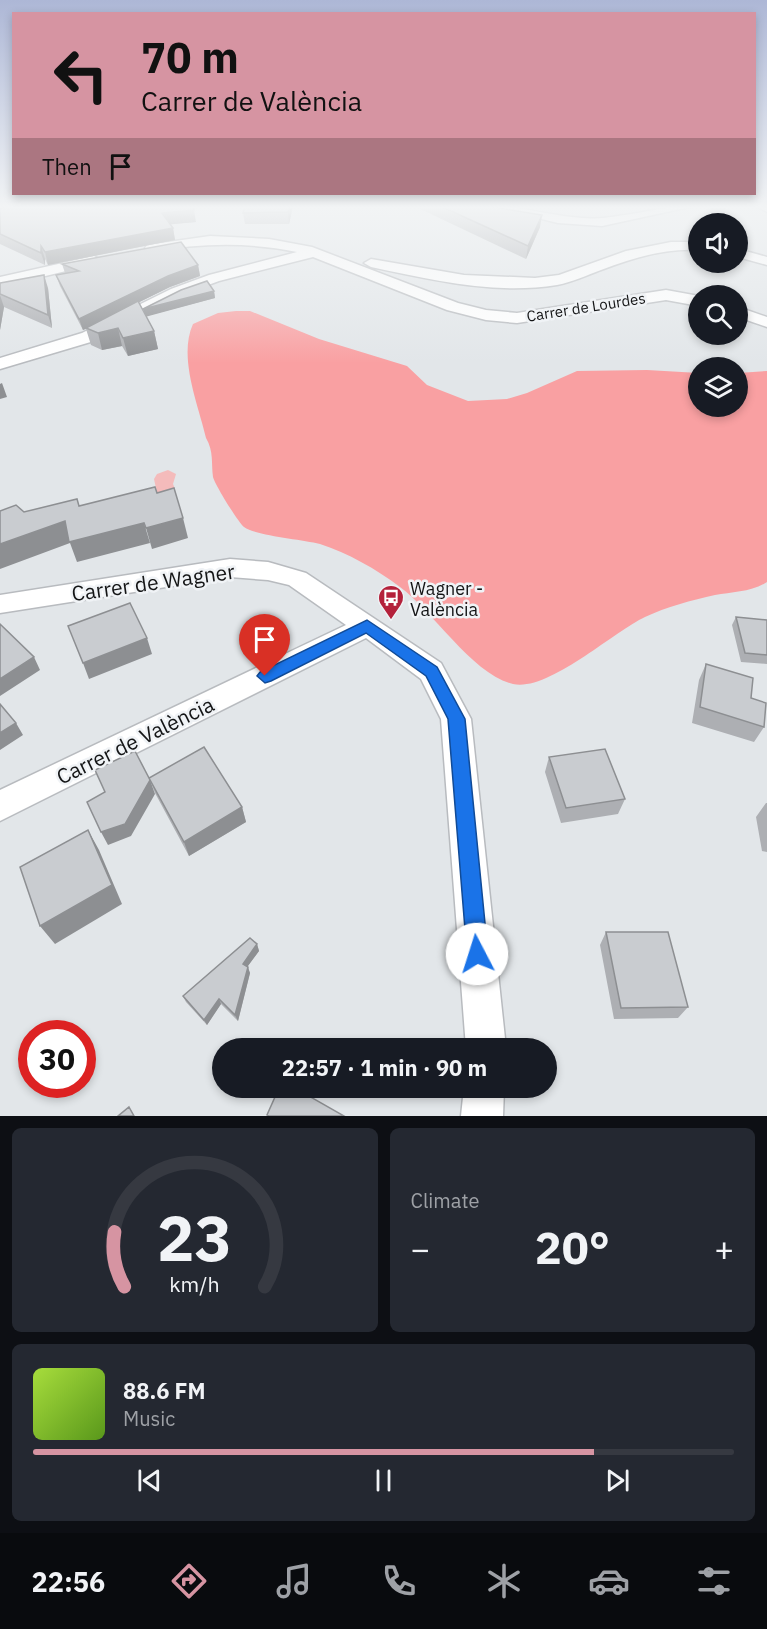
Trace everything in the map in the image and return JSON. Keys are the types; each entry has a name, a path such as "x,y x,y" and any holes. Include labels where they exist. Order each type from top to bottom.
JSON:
{"street":[{"path":"0,282 104,258"},
{"path":"0,364 88,337 176,292 214,278 291,258"},
{"name":"Carrer de Lourdes","path":"329,258 453,307 486,315 517,318 666,295 688,299"},
{"path":"345,258 431,275 518,283 561,280 620,258"},
{"path":"748,315 767,322"},
{"name":"Carrer de Wagner","path":"0,604 230,568 259,570 297,579 431,671 456,719 485,1038"},
{"name":"Carrer de València","path":"0,806 367,626"},
{"path":"482,1116 483,1098"}],"shaded area":[{"path":"250,311 319,339 407,366 427,385 468,401 507,399 527,393 577,371 647,370 688,372 688,417 748,417 748,372 767,371 767,582 748,590 697,599 653,613 544,679 527,684 513,684 498,678 468,656 413,598 372,568 320,544 250,530 244,527 237,518 213,477 209,443 188,366 189,337 193,324 218,313"},
{"path":"168,470 176,474 173,484 175,489 157,493 154,479 157,474"}],"building":[{"path":"94,258 193,258 198,265 168,276 79,319 56,275 79,271 62,264"},
{"path":"44,275 48,315 0,294 0,283"},
{"path":"207,281 214,291 143,309 181,290"},
{"path":"138,301 154,331 123,338 118,328 98,333 86,328"},
{"path":"155,487 157,493 174,488 183,518 146,528 144,523 69,542 65,521 0,544 0,511 16,505 24,512 77,499 79,506"},
{"path":"130,603 147,638 83,663 68,626"},
{"path":"736,617 767,620 767,655 745,653"},
{"path":"0,624 34,657 0,679"},
{"path":"706,664 753,678 751,698 766,703 764,727 700,707"},
{"path":"0,704 16,723 0,733"},
{"path":"204,747 242,807 184,842 149,778"},
{"path":"605,749 625,799 566,808 549,757"},
{"path":"135,751 150,780 125,824 101,832 87,802 105,792 95,770"},
{"path":"88,830 112,885 40,926 20,867"},
{"path":"606,932 668,932 688,1007 621,1008"},
{"path":"250,938 257,944 243,964 248,967 235,1015 219,999 204,1020 183,996"},
{"path":"275,1098 312,1098 344,1116 269,1116 267,1115"},
{"path":"129,1107 134,1116 118,1116"}],"place":[{"name":"Wagner - València","path":"391,621"}],"route":[{"path":"265,676 367,626 431,671 456,719 477,954"}]}
